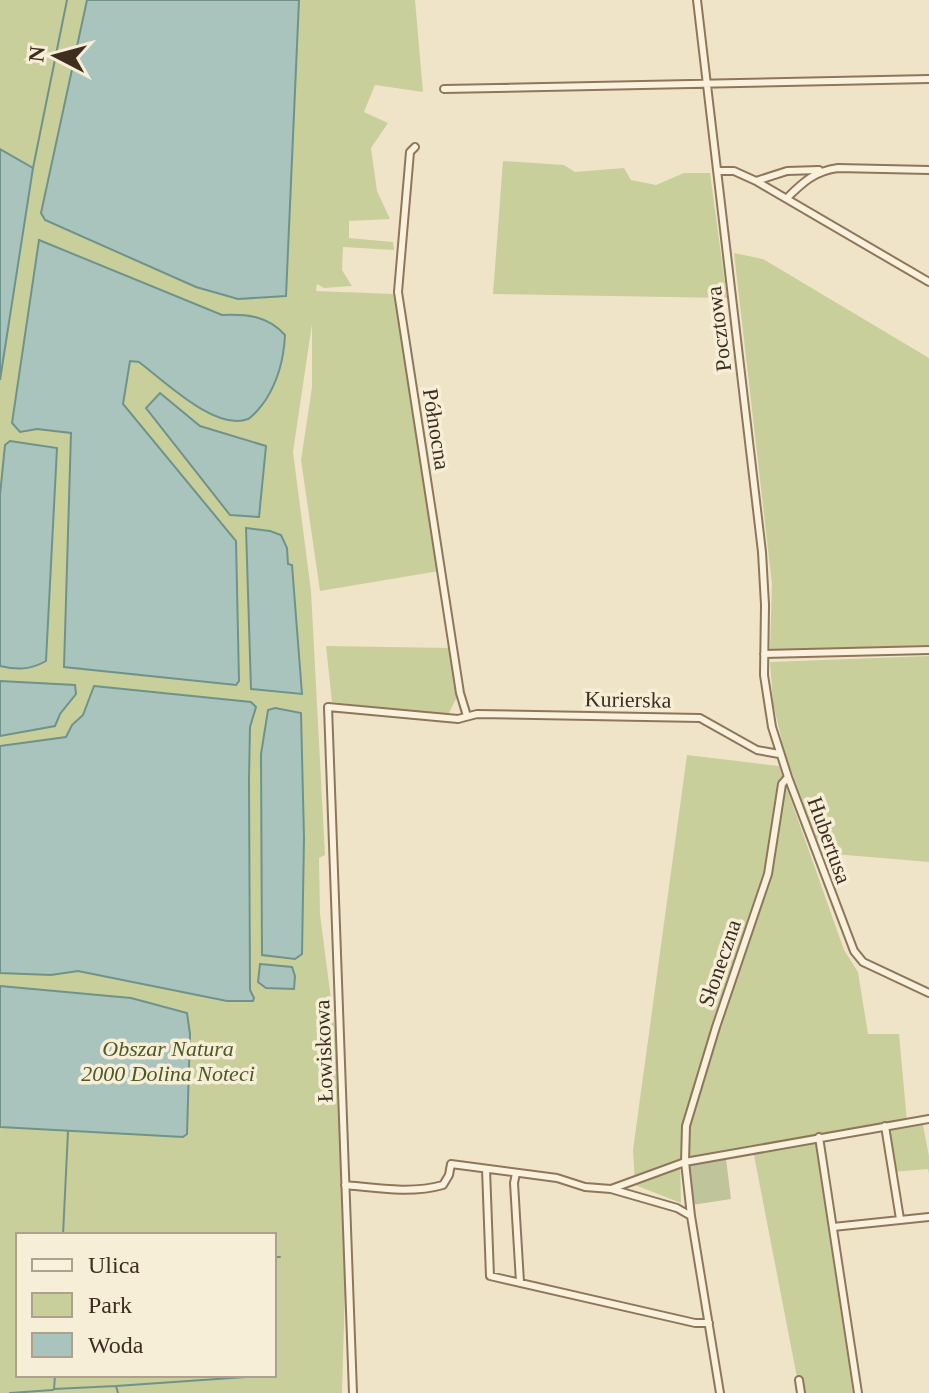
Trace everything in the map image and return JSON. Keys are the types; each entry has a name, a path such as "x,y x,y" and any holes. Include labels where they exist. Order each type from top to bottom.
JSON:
{"street":[{"name":"Pocztowa","path":"697,0 762,552 764,654"},
{"path":"444,89 929,79"},
{"name":"Północna","path":"415,147 410,152 398,292 458,677 467,716"},
{"path":"756,181 787,171 838,168 929,170"},
{"path":"787,198 804,180 824,170"},
{"path":"718,171 734,171 756,181 929,282"},
{"path":"764,654 929,650"},
{"name":"Hubertusa","path":"764,654 768,704 779,754 843,926 858,957 929,993"},
{"name":"Kurierska","path":"328,707 458,719 477,714 700,718 757,750 779,754"},
{"name":"Łowiskowa","path":"328,707 353,1393"},
{"name":"Słoneczna","path":"720,1393 691,1216 685,1162 686,1126 768,874 782,784 788,777"},
{"path":"611,1189 685,1162 929,1119"},
{"path":"885,1126 900,1219"},
{"path":"819,1137 858,1393"},
{"path":"345,1185 432,1188 443,1185 451,1164 611,1189 677,1208 691,1216"},
{"path":"486,1169 490,1276 695,1323 709,1323"},
{"path":"516,1173 520,1282"},
{"path":"833,1227 929,1217"},
{"path":"799,1380 801,1393"}],"green space":[{"name":"Obszar Natura 2000 Dolina Noteci","path":"0,0 415,0 423,92 375,85 364,112 388,123 371,148 377,191 390,219 349,221 349,238 393,242 394,250 343,247 342,270 352,286 324,288 317,284 316,291 394,294 439,571 320,591 301,460 312,387 312,324 293,452 311,591 325,855 319,858 320,914 337,1046 347,1219 342,1393 0,1393"},
{"path":"503,161 564,165 575,172 624,168 631,180 656,185 684,173 710,173 727,298 493,294"},
{"path":"734,253 763,259 929,358 929,645 770,650 772,584"},
{"path":"326,646 453,648 458,695 448,715 332,702"},
{"path":"929,656 929,862 822,853 785,754 773,703 770,662"},
{"path":"687,755 779,766 844,950 858,972 868,1034 899,1034 907,1122 922,1120 929,1174 928,1169 892,1172 885,1126 818,1135 827,1186 828,1228 853,1393 800,1393 752,1145 680,1161 681,1203 635,1185 633,1150"},
{"path":"726,1159 731,1199 692,1205 688,1166"}],"water":[{"path":"87,0 299,0 286,296 238,299 196,287 45,220 41,213"},
{"path":"0,149 33,168 0,380"},
{"path":"39,240 222,315 264,320 285,335 277,377 265,401 248,419 235,421 206,411 139,362 130,361 123,404 236,541 239,681 236,685 64,667 71,433 37,429 20,432 12,423"},
{"path":"160,393 200,426 266,446 259,517 230,515 146,408"},
{"path":"10,441 57,448 46,661 23,668 0,666 0,495 5,445"},
{"path":"246,528 281,535 287,548 288,564 292,565 302,694 251,689"},
{"path":"0,681 75,685 76,694 60,714 55,726 0,736"},
{"path":"94,686 251,702 256,707 250,727 249,779 250,990 253,1001 227,1001 78,971 51,975 0,973 0,746 66,737 72,725 83,715"},
{"path":"275,708 301,713 304,838 302,954 295,959 262,955 261,754 268,710"},
{"path":"260,964 292,967 294,989 266,988 258,982"},
{"path":"0,986 131,998 187,1013 190,1034 187,1134 183,1137 0,1127"}],"waterway":[{"path":"33,168 67,0"},
{"path":"63,1233 68,1131"},
{"path":"55,1377 54,1389 116,1386 118,1393"},
{"path":"116,1386 246,1377"},
{"path":"10,1393 53,1390"}]}
